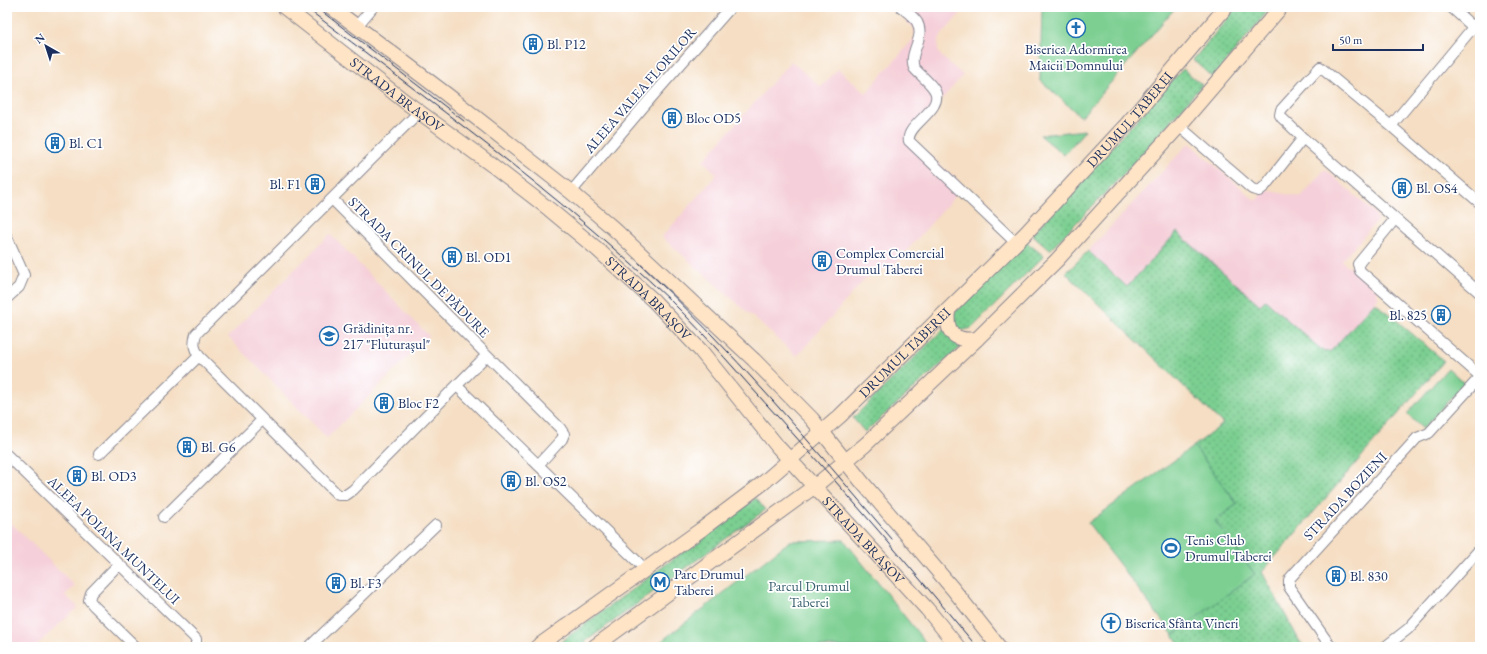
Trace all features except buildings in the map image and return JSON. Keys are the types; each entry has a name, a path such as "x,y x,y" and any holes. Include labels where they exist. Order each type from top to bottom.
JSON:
{"main road":[{"name":"STRADA BRAȘOV","path":"284,7 419,112 549,209 654,301 701,351 778,447 927,610 958,647"},
{"name":"STRADA BRAȘOV","path":"331,7 446,94 571,192 613,228 754,360 812,419 999,647"},
{"name":"DRUMUL TABEREI","path":"537,647 646,570 752,491 840,416 1016,243 1127,124 1226,7"},
{"path":"594,647 815,486 870,440 977,339 1057,260 1179,126 1281,7"},
{"path":"948,310 947,323 953,334 964,340 977,339"}],"street":[{"path":"357,26 373,7"},
{"name":"ALEEA VALEA FLORILOR","path":"571,192 731,7"},
{"path":"1451,7 1473,27"},
{"path":"905,8 915,20 920,30 912,57 912,64 934,89 936,96 935,103 910,134 909,141 1016,243"},
{"path":"1391,126 1480,19"},
{"path":"1480,203 1320,66 1281,110 1280,115 1282,118 1303,138 1480,293"},
{"name":"STRADA CRINUL DE PĂDURE","path":"419,112 196,334 193,341 194,348 199,356 262,420 338,494 346,495 353,490 487,355"},
{"path":"1179,126 1252,189 1259,191 1265,186 1303,138"},
{"name":"STRADA CRINUL DE PĂDURE","path":"332,199 560,428 564,434 562,439 538,465"},
{"path":"1395,219 1358,264 1360,271 1480,376"},
{"path":"7,237 24,275 19,287 7,298"},
{"path":"99,454 199,356"},
{"name":"STRADA BOZIENI","path":"1331,647 1289,587 1289,580 1417,438 1429,433 1480,376"},
{"path":"457,386 646,570"},
{"path":"164,517 262,420"},
{"name":"ALEEA POIANA MUNTELUI","path":"7,455 118,565 196,639 196,647"},
{"path":"309,647 436,525"},
{"path":"1385,647 1408,629 1480,549"},
{"path":"118,565 91,593 89,600 136,647"}],"shaded area":[{"path":"915,7 966,7 940,37 938,43 938,51 942,57 963,75 913,133 914,142 964,186 896,263 865,279 797,356 662,237 717,174 703,161 791,61 821,87 838,69 866,93 915,37 914,28 904,19"},
{"path":"1189,143 1256,201 1265,190 1301,197 1325,169 1375,213 1377,219 1376,222 1342,261 1376,290 1378,298 1331,351 1324,352 1265,300 1260,305 1177,232 1127,287 1088,251"},
{"name":"Grădinița nr. 217 \"Fluturaşul\"","path":"330,234 429,336 327,438 228,337"},
{"path":"7,519 75,586 65,595 78,607 35,647 7,647"}],"green space":[{"path":"1042,7 1176,7 1081,117 1040,80"},
{"path":"1237,7 1271,7 1213,78 1193,60"},
{"path":"1183,69 1202,85 1133,164 1050,250 1032,234"},
{"path":"1085,130 1064,155 1040,135"},
{"path":"1177,232 1260,305 1265,300 1324,352 1331,351 1375,302 1444,361 1262,572 1300,642 1306,647 1177,647 1180,645 1173,635 1254,574 1215,521 1237,504 1194,446 1223,424 1066,273 1088,251 1127,287"},
{"path":"1025,241 1044,256 972,328 960,331 955,328 954,313"},
{"path":"943,329 962,346 865,432 853,418"},
{"path":"1448,368 1464,383 1423,429 1407,414"},
{"name":"Tenis Club Drumul Taberei","path":"1194,446 1237,504 1215,521 1255,574 1173,635 1088,523"},
{"path":"756,498 765,510 578,647 554,647"},
{"name":"Parcul Drumul Taberei","path":"844,540 929,647 654,647 790,541"}],"tram line":[{"path":"305,7 492,148 583,222 670,300 711,343 829,474 977,647"},
{"path":"316,7 464,121"},
{"path":"639,263 673,295 770,397 892,539"}],"place":[{"name":"Biserica Adormirea Maicii Domnului","path":"1076,28"},
{"name":"Bl. P12","path":"533,44"},
{"name":"Bloc OD5","path":"672,118"},
{"name":"Bl. C1","path":"55,143"},
{"name":"Bl. F1","path":"315,184"},
{"name":"Bl. OS4","path":"1402,188"},
{"name":"Bl. OD1","path":"452,257"},
{"name":"Complex Comercial Drumul Taberei","path":"822,261"},
{"name":"Bl. 825","path":"1441,315"},
{"name":"Grădinița nr. 217 \"Fluturaşul\"","path":"329,336"},
{"name":"Bloc F2","path":"384,403"},
{"name":"Bl. G6","path":"187,447"},
{"name":"Bl. OD3","path":"77,476"},
{"name":"Bl. OS2","path":"511,481"},
{"name":"Tenis Club Drumul Taberei","path":"1171,548"},
{"name":"Bl. 830","path":"1336,576"},
{"name":"Parc Drumul Taberei","path":"660,582"},
{"name":"Bl. F3","path":"336,583"},
{"name":"Biserica Sfânta Vineri","path":"1111,623"}]}
